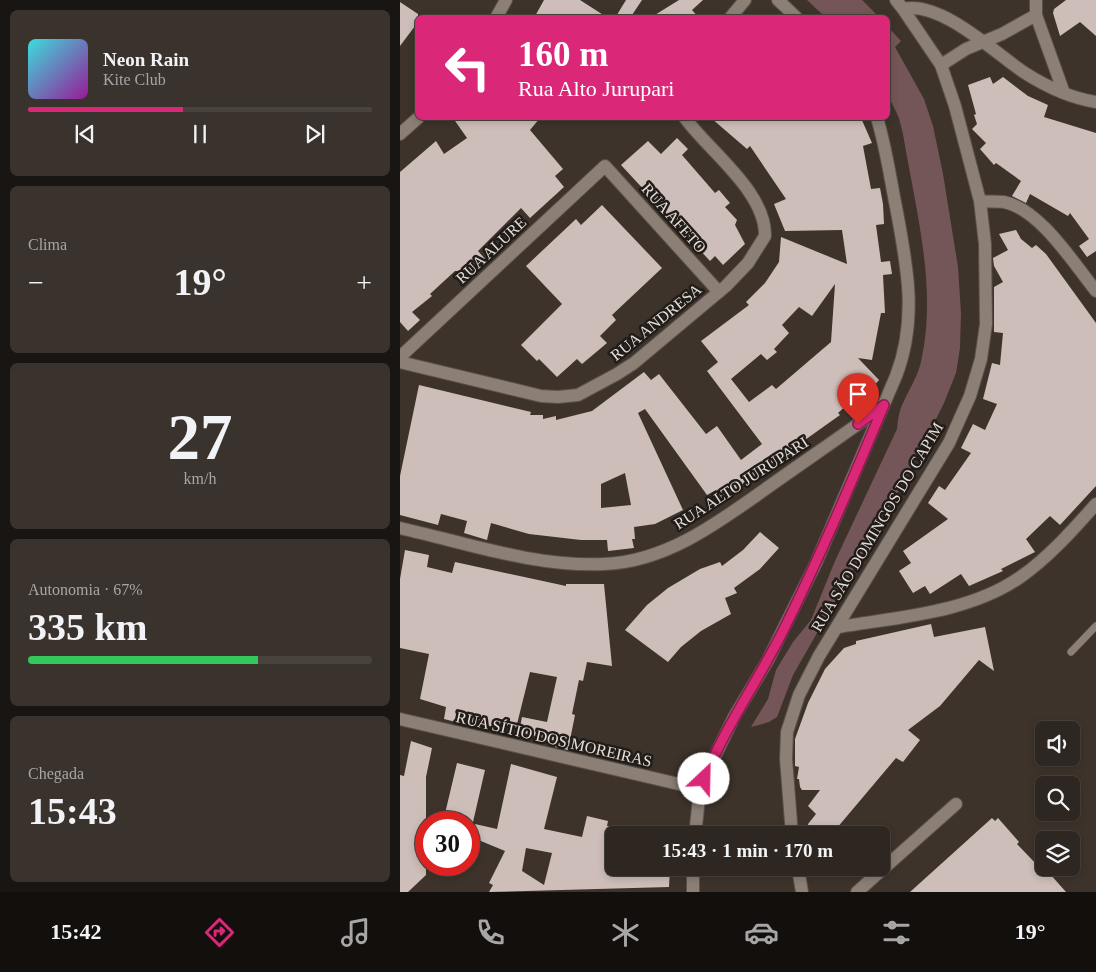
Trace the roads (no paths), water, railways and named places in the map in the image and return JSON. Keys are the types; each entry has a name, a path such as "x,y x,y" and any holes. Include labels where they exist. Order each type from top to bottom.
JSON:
{"street":[{"path":"498,15 506,0"},
{"path":"732,15 745,0"},
{"path":"778,0 794,15"},
{"path":"1036,0 1036,15 1064,94"},
{"path":"899,5 928,8 963,26 1023,72 1076,99 1096,102"},
{"name":"RUA SÃO DOMINGOS DO CAPIM","path":"791,826 787,790 787,732 799,695 819,656 839,627 949,442 970,396 981,359 986,324 985,244 980,202 955,106 941,65 899,5"},
{"path":"941,65 966,49 1002,34 1036,15"},
{"path":"400,134 416,120"},
{"name":"RUA ANDRESA","path":"400,362 541,396 578,395 628,367 719,292 737,276 753,256 765,236 765,226 762,211 750,191 699,137 686,120"},
{"path":"696,826 700,789 721,743 768,660 812,571 845,500 901,364 908,334 910,312 906,259 885,144 878,120"},
{"name":"RUA AFETO","path":"605,166 719,292"},
{"name":"RUA ALURE","path":"400,357 605,166"},
{"path":"980,202 1004,202 1027,214 1040,224 1096,291"},
{"name":"RUA ALTO JURUPARI","path":"400,528 496,552 560,563 604,564 639,559 673,547 735,510 884,405"},
{"path":"839,627 958,605 993,593 1019,578 1096,504"},
{"name":"RUA SÍTIO DOS MOREIRAS","path":"400,719 700,789"},
{"path":"861,891 956,804"},
{"path":"693,876 694,892"},
{"path":"799,876 802,892"}],"lane":[{"path":"1071,652 1096,626"}]}
